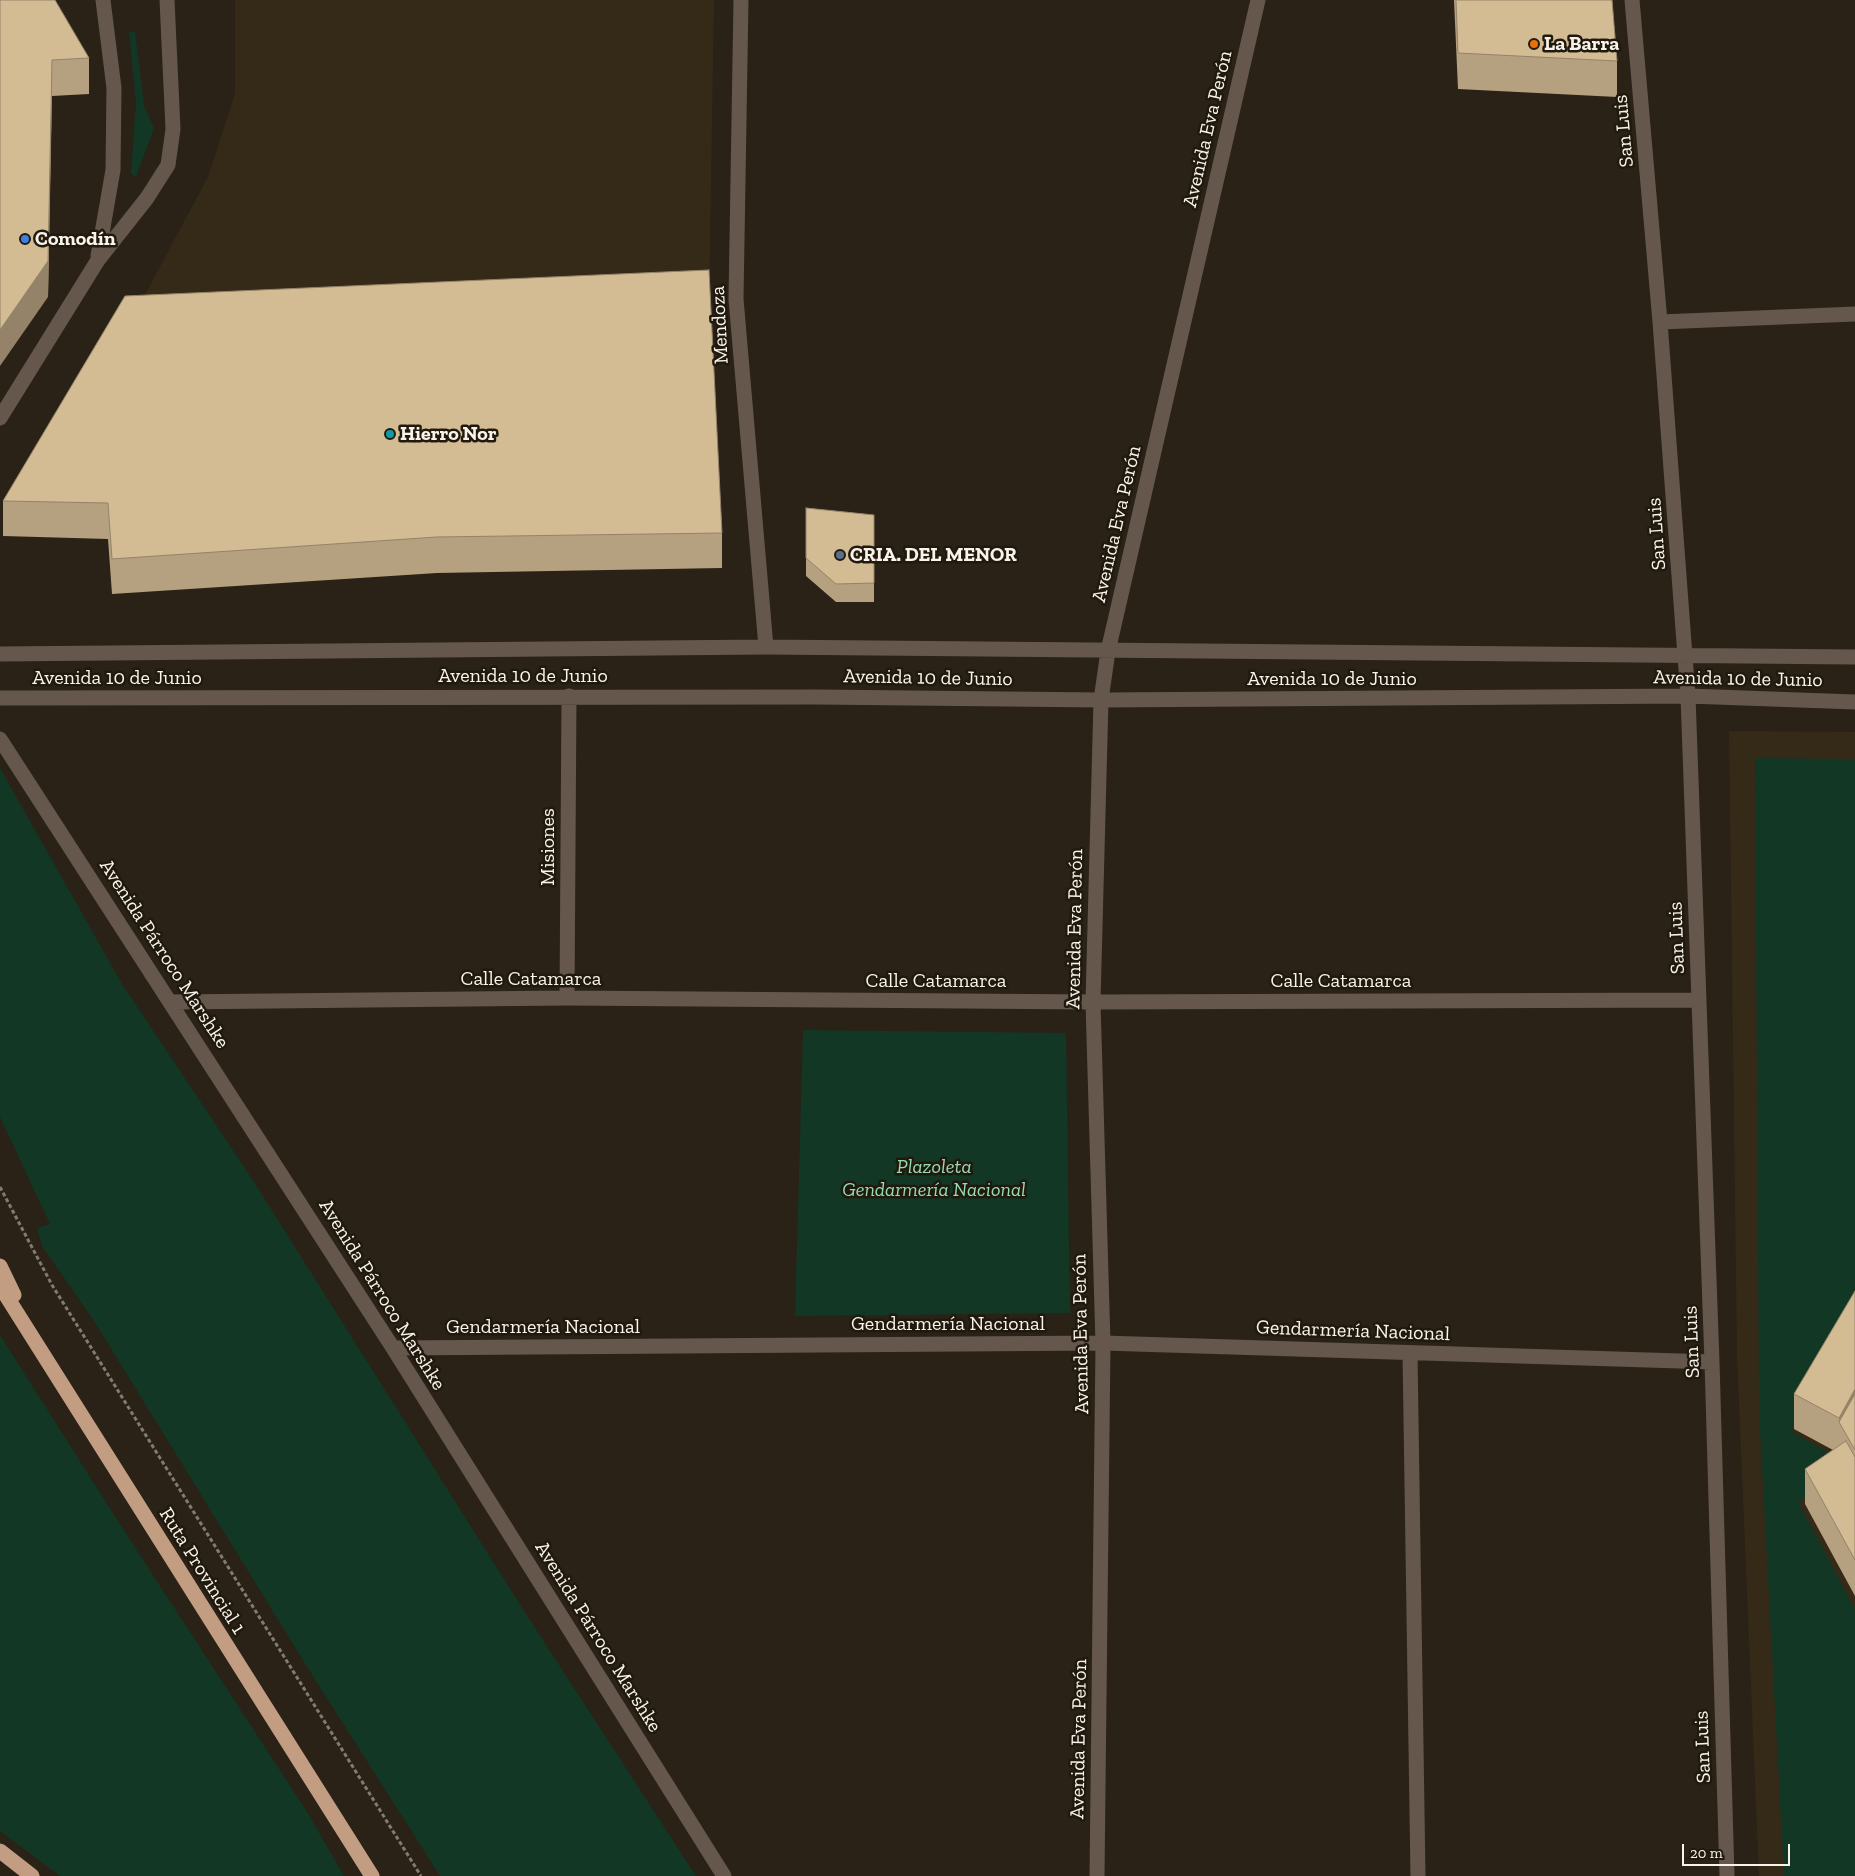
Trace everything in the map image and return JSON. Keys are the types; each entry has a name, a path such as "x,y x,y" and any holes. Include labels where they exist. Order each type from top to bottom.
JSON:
{"highway":[{"path":"0,1266 37,1344"},
{"name":"Ruta Provincial 1","path":"0,1286 372,1876"},
{"path":"0,1851 32,1876"}],"street":[{"path":"98,260 113,170 114,88 103,0"},
{"path":"0,418 98,260 148,198 168,165 173,129 167,0"},
{"name":"Mendoza","path":"741,0 736,299 766,647"},
{"name":"Avenida Eva Perón","path":"1097,1876 1103,1343 1093,1002 1101,700 1108,651 1258,0"},
{"name":"San Luis","path":"1632,0 1686,654 1700,1000 1727,1876"},
{"path":"1660,322 1855,314"},
{"name":"Avenida 10 de Junio","path":"0,654 766,647 1855,657"},
{"name":"Avenida 10 de Junio","path":"0,698 569,696 1101,700 1688,696 1855,702"},
{"name":"Misiones","path":"567,998 569,696"},
{"name":"Avenida Párroco Marshke","path":"0,739 172,1002 393,1348 724,1876"},
{"name":"Calle Catamarca","path":"172,1002 567,998 1093,1002 1700,1000"},
{"name":"Gendarmería Nacional","path":"393,1348 1103,1343 1712,1362"},
{"path":"1410,1353 1418,1876"}],"path":[{"path":"0,1187 52,1285 421,1876"}],"shaded area":[{"path":"235,0 714,0 709,306 125,332 208,177 235,94"},
{"path":"1729,731 1855,732 1855,1876 1759,1876 1737,1356"}],"green space":[{"path":"129,31 135,32 144,105 154,128 136,177 131,174 136,103"},
{"path":"1755,758 1855,759 1855,1320 1791,1431 1837,1458 1844,1474 1798,1502 1855,1609 1855,1876 1784,1876 1759,1411"},
{"path":"0,768 122,984 254,1182 526,1614 696,1876 440,1876 309,1670 94,1321 42,1246 37,1228 50,1224 0,1117"},
{"name":"Plazoleta Gendarmería Nacional","path":"803,1030 1066,1033 1070,1313 795,1316"},
{"path":"0,1335 123,1529 309,1815 344,1876 60,1876 0,1831"}],"building":[{"name":"Comodín","path":"0,0 55,0 89,58 52,60 48,261 0,330"},
{"name":"La Barra","path":"1456,0 1612,0 1617,61 1458,53"},
{"name":"Hierro Nor","path":"709,270 722,533 437,537 112,559 108,503 3,501 125,296"},
{"name":"CRIA. DEL MENOR","path":"806,508 874,515 874,583 836,584 806,558"},
{"path":"1855,1291 1855,1389 1839,1418 1794,1394"},
{"path":"1855,1394 1855,1450 1839,1422"},
{"path":"1846,1441 1855,1457 1855,1560 1805,1469"}],"place":[{"name":"La Barra","path":"1534,44"},
{"name":"Comodín","path":"25,239"},
{"name":"Hierro Nor","path":"390,434"},
{"name":"CRIA. DEL MENOR","path":"840,555"}]}
